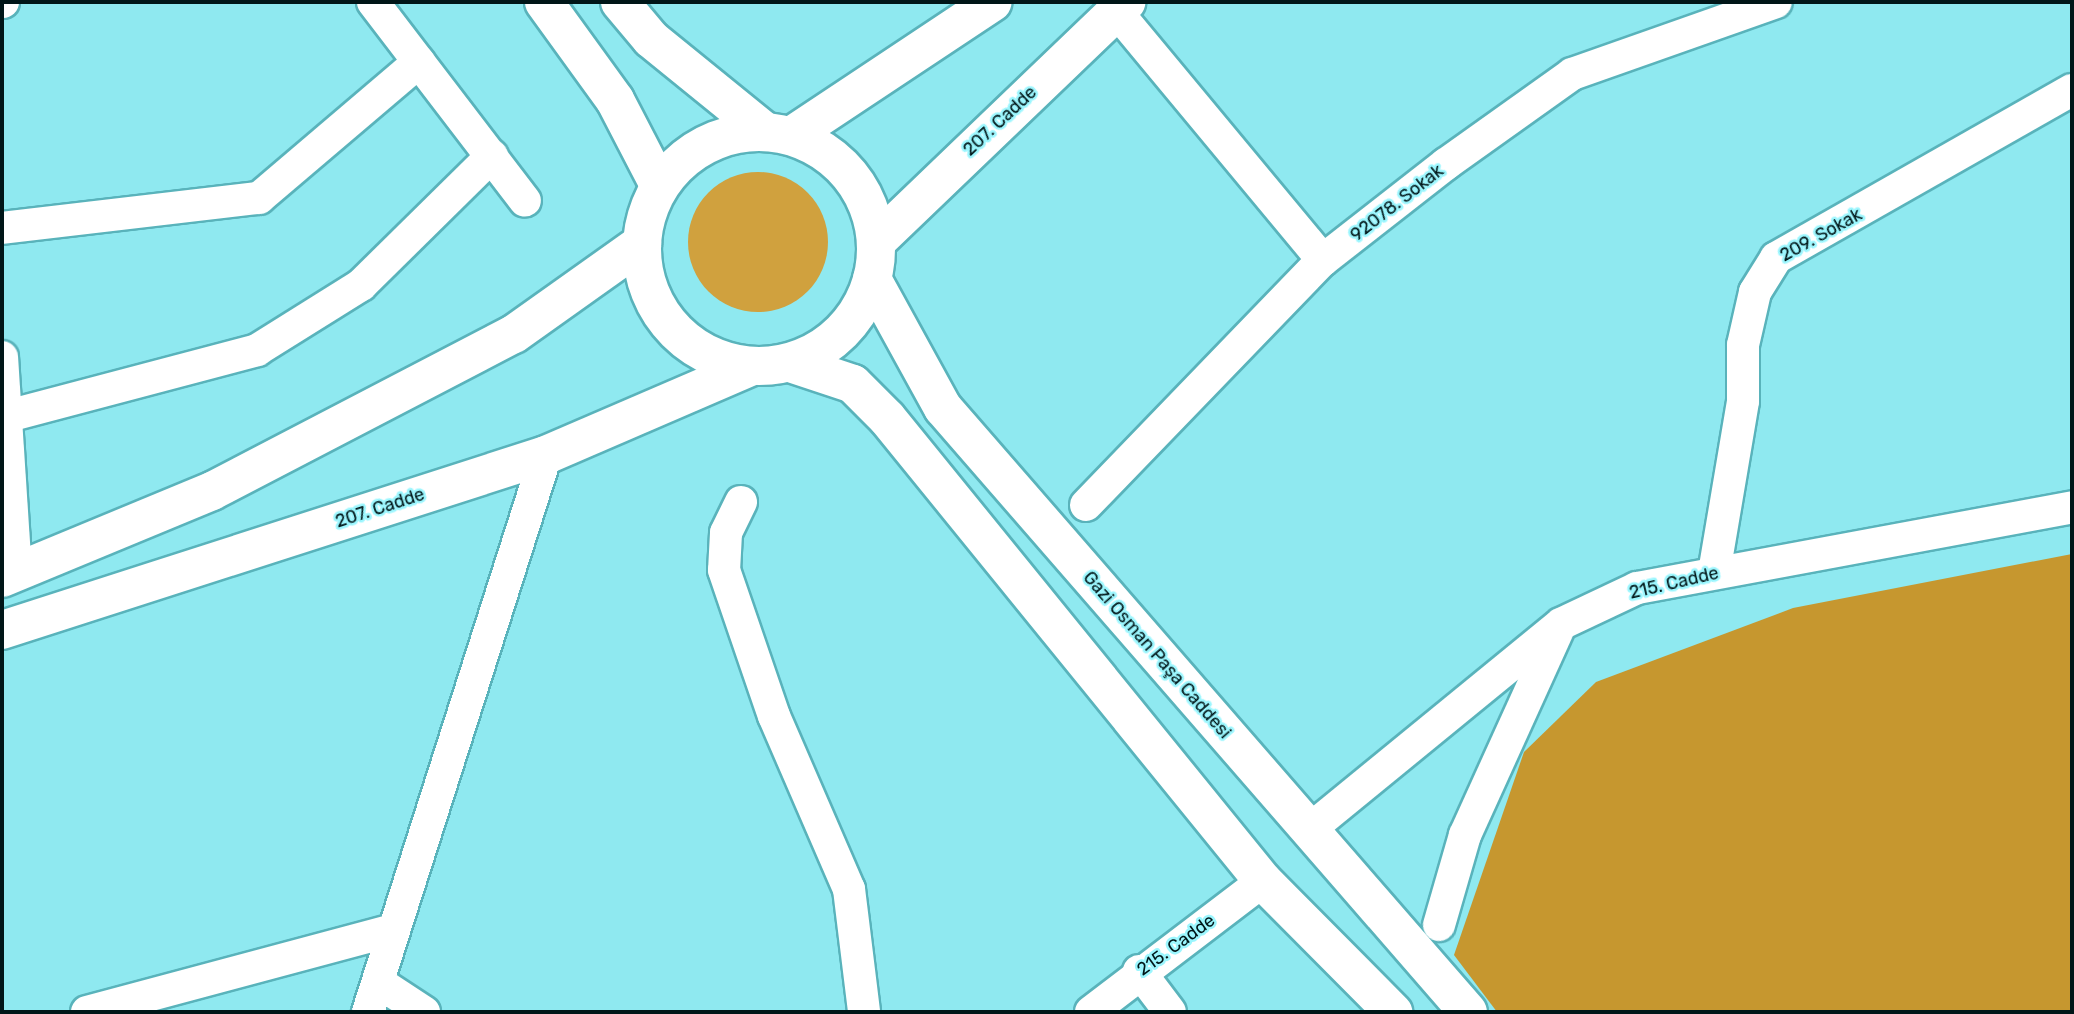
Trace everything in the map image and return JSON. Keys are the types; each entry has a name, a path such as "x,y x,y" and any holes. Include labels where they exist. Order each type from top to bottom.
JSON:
{"main road":[{"path":"544,2 615,100 659,185"},
{"path":"620,2 651,38 777,133 828,153 853,177 869,208 876,242 872,279 846,326 827,345 790,363 750,367 711,357 677,335 653,302 642,243 643,222 659,185 698,149 722,136 777,133 993,2"},
{"name":"207. Cadde","path":"876,242 1121,6"},
{"path":"9,576 212,491 514,334 642,243"},
{"name":"Gazi Osman Paşa Caddesi","path":"872,279 943,408 1468,1012"},
{"path":"790,363 853,384 887,418 1263,881 1393,1012"},
{"name":"207. Cadde","path":"2,631 546,455 750,367"}],"street":[{"path":"373,2 525,201"},
{"name":"92078. Sokak","path":"1086,505 1322,260 1572,74 1776,2"},
{"path":"1121,6 1322,260"},
{"path":"2,228 259,198 419,62"},
{"name":"209. Sokak","path":"1714,573 1742,401 1744,345 1755,292 1776,258 2072,90"},
{"path":"8,416 257,350 361,285 492,156"},
{"path":"2,357 8,416 9,576"},
{"path":"368,1012 546,455"},
{"path":"741,502 726,533 724,570 774,716 849,889 860,1010"},
{"name":"215. Cadde","path":"1309,830 1562,624 1637,588 2072,507"},
{"path":"1438,925 1465,835 1562,624"},
{"name":"215. Cadde","path":"1091,1012 1139,971 1263,881"},
{"path":"87,1012 394,930"},
{"path":"1139,971 1170,1012"},
{"path":"377,982 424,1012"}],"shaded area":[{"path":"758,172 785,177 808,192 823,215 828,242 823,269 808,292 785,307 758,312 731,307 708,292 693,269 688,242 693,215 708,192 731,177"},
{"path":"2072,554 2072,1012 1497,1012 1454,955 1524,752 1596,682 1793,608"}]}
